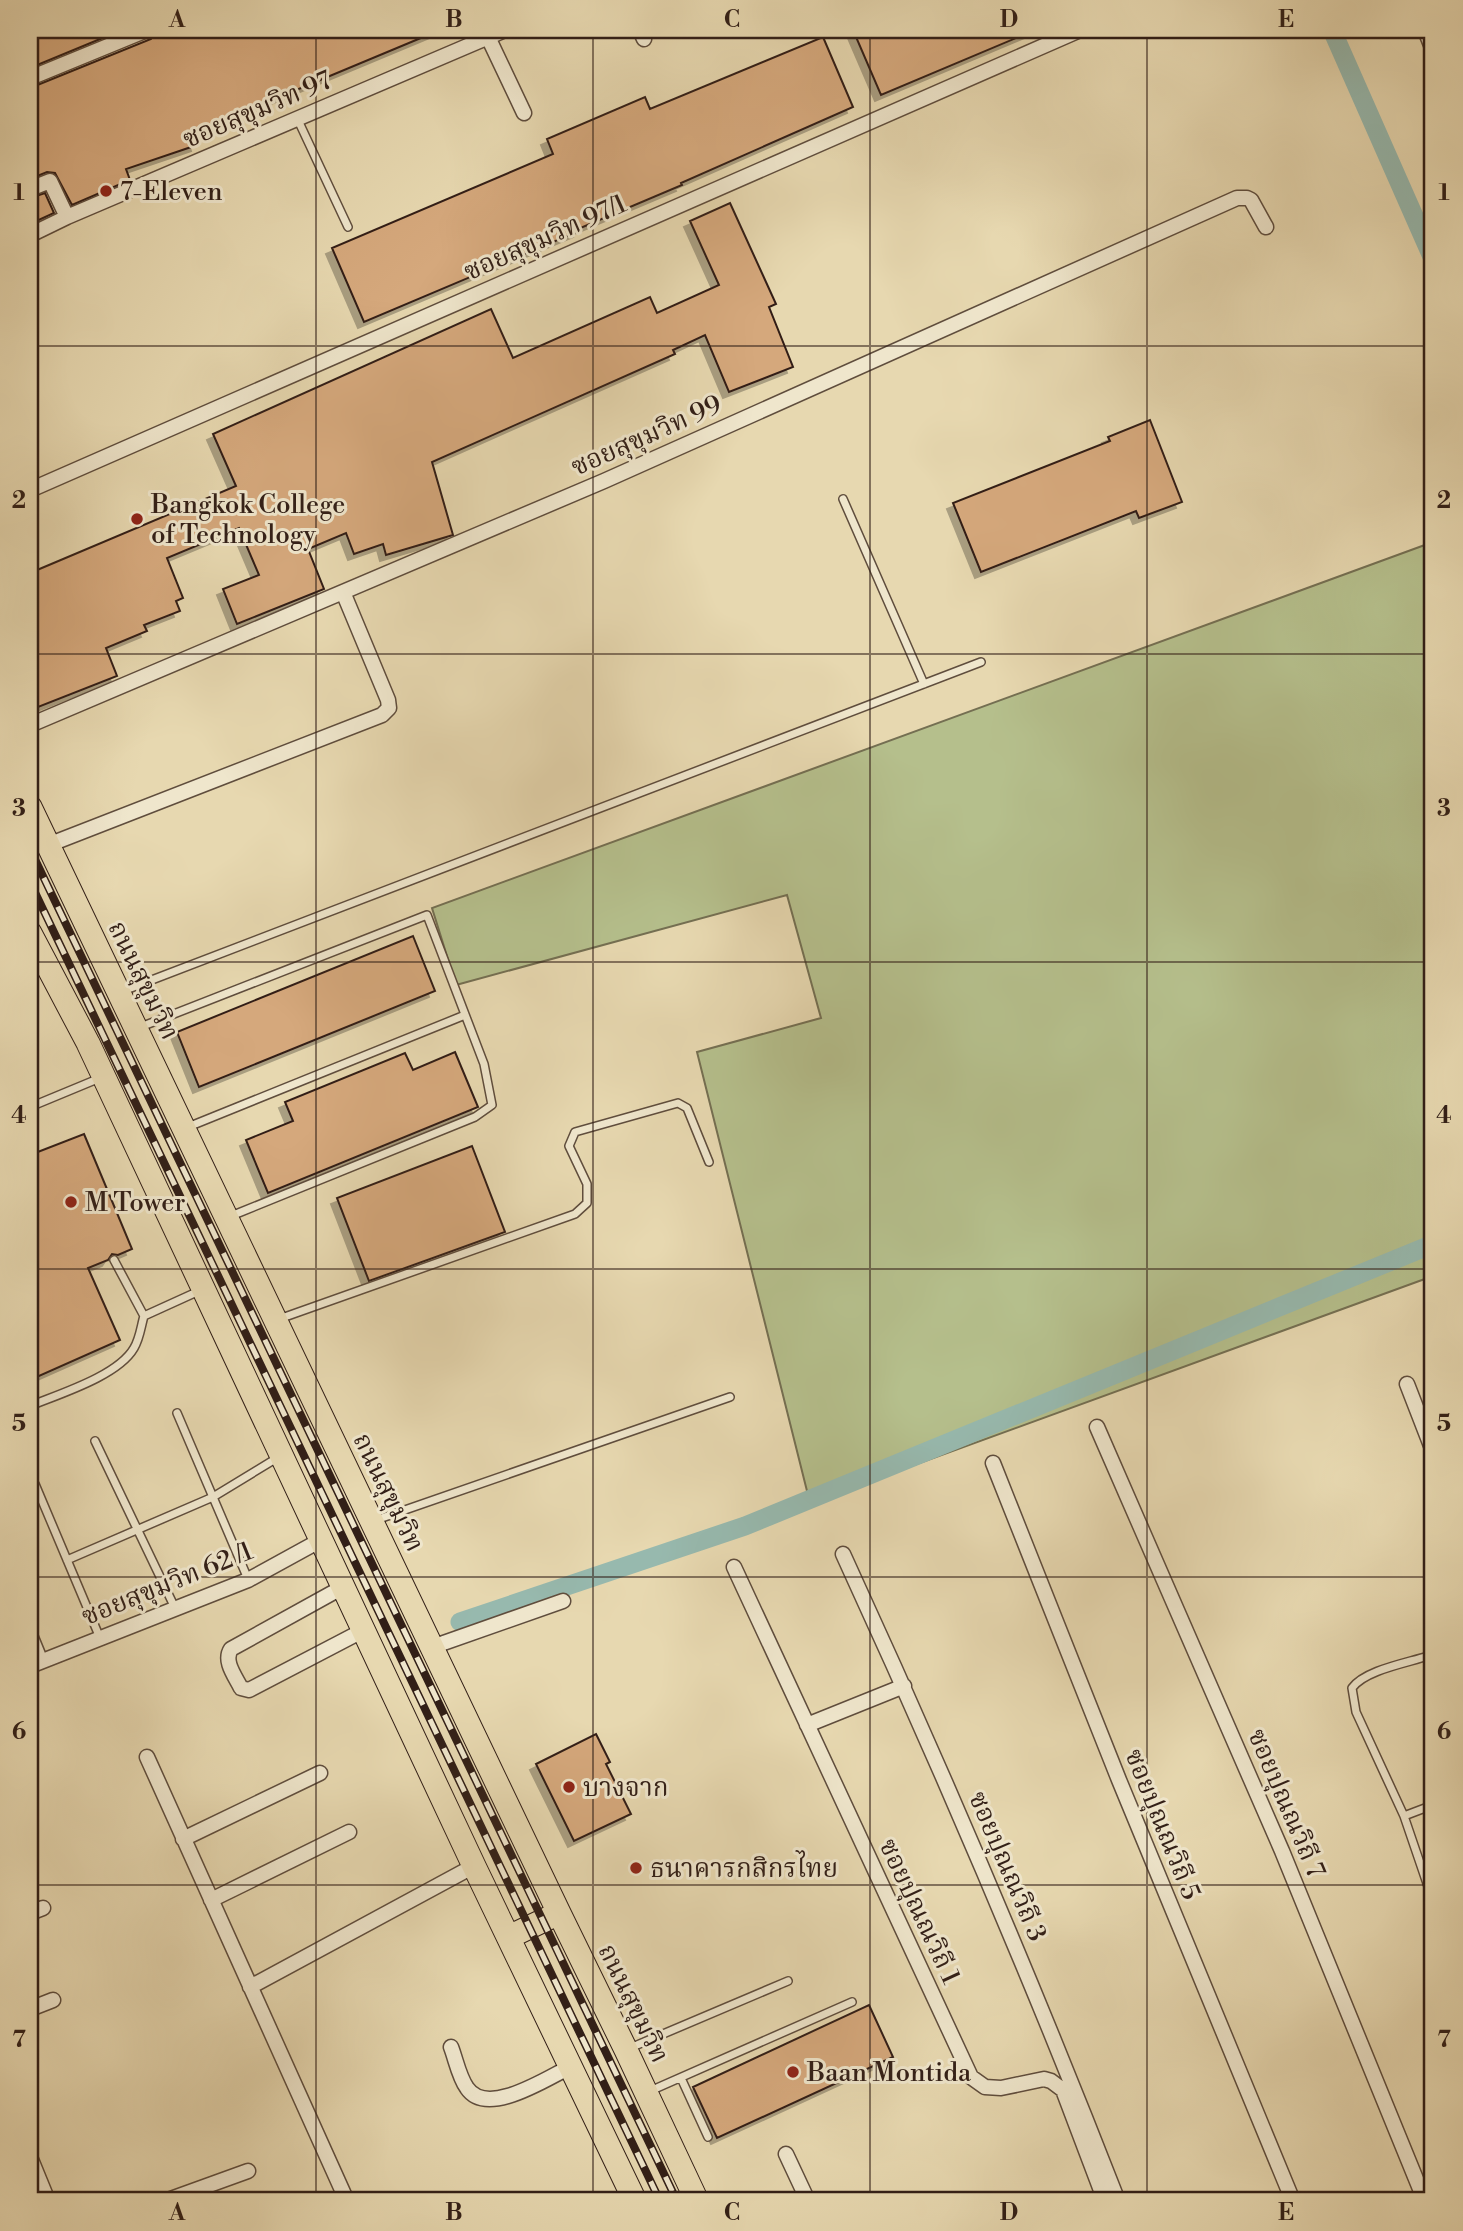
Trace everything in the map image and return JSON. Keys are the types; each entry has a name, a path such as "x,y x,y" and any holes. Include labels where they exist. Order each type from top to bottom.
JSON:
{"main road":[{"name":"ถนนสุขุมวิท","path":"31,812 137,1028 697,2201"},
{"path":"30,933 36,963 104,1076 474,1866 635,2201"},
{"path":"509,1937 559,1913"}],"street":[{"path":"30,78 147,30"},
{"name":"ซอยสุขุมวิท 97","path":"30,235 505,30"},
{"name":"ซอยสุขุมวิท 97/1","path":"30,490 1080,30"},
{"path":"1425,30 1433,50"},
{"path":"488,37 524,113"},
{"path":"30,189 50,181 67,217"},
{"name":"ซอยสุขุมวิท 99","path":"30,725 604,481 1237,198 1251,200 1266,227"},
{"path":"48,845 382,715 389,708 388,700 343,592"},
{"path":"1407,1384 1433,1451"},
{"name":"ซอยปุณณวิถี 7","path":"1097,1427 1282,1851 1425,2201"},
{"name":"ซอยปุณณวิถี 5","path":"993,1463 1124,1793 1293,2201"},
{"name":"ซอยสุขุมวิท 62 /1","path":"30,1666 248,1580 321,1540"},
{"name":"ซอยปุณณวิถี 3","path":"843,1554 904,1686 1058,2047 1118,2201"},
{"name":"ซอยปุณณวิถี 1","path":"734,1567 971,2077 985,2087 1001,2088 1044,2079 1063,2090 1105,2201"},
{"path":"343,1587 231,1649 228,1660 241,1688 249,1690 363,1630"},
{"path":"432,1647 563,1601"},
{"path":"807,1726 904,1686"},
{"path":"147,1757 347,2201"},
{"path":"183,1839 320,1773"},
{"path":"211,1900 349,1832"},
{"path":"250,1987 474,1866"},
{"path":"30,2009 53,2000"},
{"path":"451,2048 467,2090 482,2099 502,2099 570,2067"},
{"path":"786,2154 808,2201"},
{"path":"30,2157 48,2201"},
{"path":"165,2201 248,2171"}],"lane":[{"path":"298,118 348,227"},
{"path":"843,499 924,684"},
{"path":"120,993 981,662"},
{"path":"137,1028 427,915 484,1064 492,1105 475,1117 227,1217"},
{"path":"184,1129 465,1015"},
{"path":"30,1107 104,1076"},
{"path":"275,1320 575,1214 587,1203 587,1184 569,1146 575,1132 678,1103 687,1108 709,1162"},
{"path":"30,1406 87,1382 123,1362 135,1346 144,1316 114,1260"},
{"path":"144,1316 203,1289"},
{"path":"372,1521 730,1397"},
{"path":"177,1413 248,1580"},
{"path":"95,1441 175,1608"},
{"path":"67,1560 213,1497 281,1456"},
{"path":"30,1486 35,1484 100,1638"},
{"path":"30,1626 44,1660"},
{"path":"1428,1656 1375,1673 1358,1681 1352,1688 1356,1712 1404,1816 1433,1901"},
{"path":"1404,1816 1433,1805"},
{"path":"626,2050 789,1981"},
{"path":"646,2093 852,2002"},
{"path":"681,2078 708,2137"}],"green space":[{"path":"1433,542 1433,1276 810,1503 697,1052 821,1018 787,895 456,985 432,908"}],"building":[{"path":"30,30 122,30 30,68"},
{"path":"156,30 440,30 193,133 197,145 126,169 130,180 72,205 55,173 47,172 30,179 30,88 151,39"},
{"path":"853,30 1035,30 881,95"},
{"path":"823,37 853,107 578,229 579,231 364,322 332,248 553,154 547,139 645,97 650,109"},
{"path":"45,193 54,213 30,224 30,198"},
{"path":"730,203 776,304 769,307 793,367 729,392 705,335 673,350 675,354 432,462 453,535 386,555 383,544 354,554 346,533 308,549 324,589 237,624 223,589 259,575 239,528 167,558 183,598 176,601 180,611 144,625 147,631 106,648 117,676 33,709 30,700 30,573 236,486 213,434 491,309 513,358 650,297 657,313 719,285 690,221"},
{"path":"1150,420 1182,502 1139,518 1136,511 981,572 953,503 1110,441 1108,437"},
{"path":"413,936 435,991 199,1087 177,1032"},
{"path":"455,1052 478,1107 268,1193 246,1140 293,1121 285,1102 405,1053 413,1070"},
{"name":"M Tower","path":"84,1134 132,1249 118,1255 112,1254 108,1260 88,1268 120,1340 30,1380 30,1155"},
{"path":"472,1146 505,1232 369,1281 337,1198"},
{"name":"บางจาก","path":"596,1734 610,1762 606,1764 631,1814 574,1841 536,1764"},
{"name":"Baan Montida","path":"869,2005 893,2057 717,2138 693,2087"}],"waterway":[{"path":"1332,30 1433,259"},
{"path":"460,1622 745,1526 1433,1244"}],"railway":[{"path":"30,849 677,2201"},
{"path":"30,882 660,2201"}],"place":[{"name":"7-Eleven","path":"106,191"},
{"name":"Bangkok College of Technology","path":"137,519"},
{"name":"M Tower","path":"71,1202"},
{"name":"บางจาก","path":"569,1787"},
{"name":"ธนาคารกสิกรไทย","path":"636,1868"},
{"name":"Baan Montida","path":"793,2072"}]}
